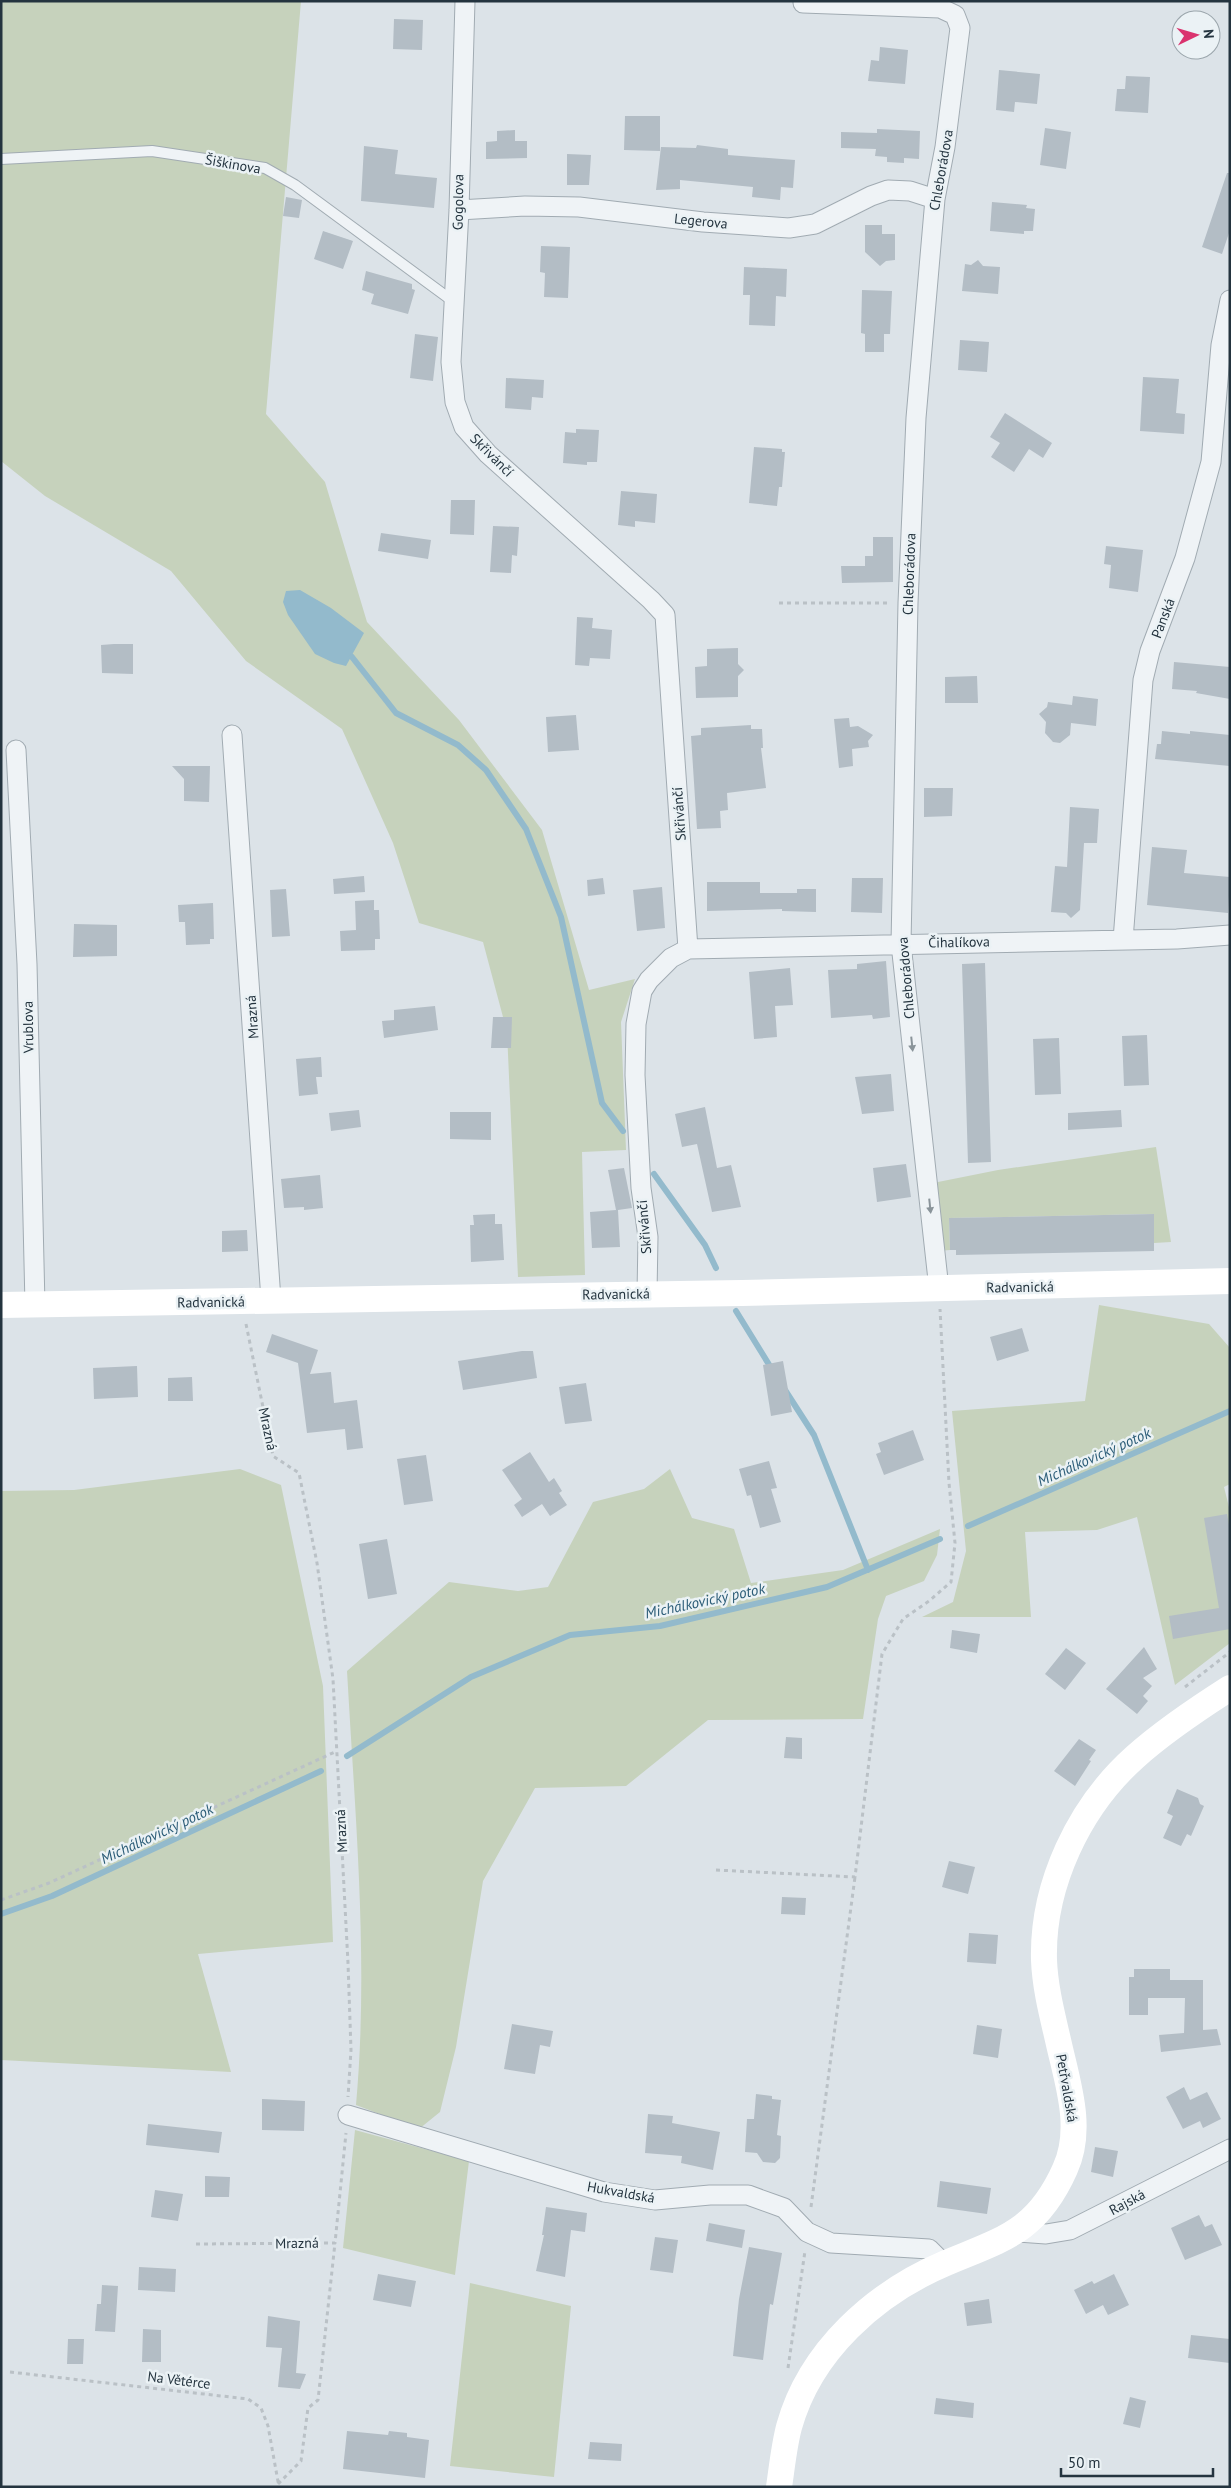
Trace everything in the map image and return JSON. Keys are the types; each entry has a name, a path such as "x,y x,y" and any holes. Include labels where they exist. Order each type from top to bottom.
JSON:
{"street":[{"name":"Gogolova","path":"455,402 451,362 459,210 465,1"},
{"name":"Chleborádova","path":"803,3 940,8 952,12 958,18 960,33 952,100 935,199 916,418 908,603 901,944 939,1289"},
{"name":"Legerova","path":"459,210 525,206 579,207 703,222 789,228 815,224 871,196 888,190 910,191 935,199"},
{"name":"Panská","path":"1123,940 1143,680 1150,651 1185,558 1211,462 1222,338 1230,300"},
{"name":"Skřivánčí","path":"455,402 464,428 488,454 651,600 665,615 688,949 671,958 649,980 642,991 636,1024 635,1075 641,1188 648,1237 647,1294"},
{"name":"Mrazná","path":"232,735 271,1300"},
{"name":"Vrublova","path":"16,750 27,964 35,1305"},
{"name":"Čihalíkova","path":"688,949 1123,940 1230,935"},
{"name":"Radvanická","path":"1,1306 939,1289 1230,1281"},
{"name":"Petřvaldská","path":"779,2487 789,2427 798,2402 811,2376 856,2320 876,2304 944,2264 983,2250 1018,2232 1048,2200 1057,2185 1070,2158 1074,2130 1072,2105 1050,2003 1044,1960 1046,1927 1051,1895 1064,1858 1081,1822 1106,1788 1129,1763 1196,1710 1230,1688"},
{"name":"Hukvaldská","path":"348,2115 604,2192 655,2200 710,2196 748,2196 784,2208 807,2232 831,2243 929,2249 944,2264"},
{"name":"Rajská","path":"1018,2232 1046,2234 1070,2230 1230,2149"}],"lane":[{"name":"Šiškinova","path":"1,159 152,151 265,168 295,185 454,302"}],"path":[{"path":"778,603 908,603"},
{"path":"787,2374 855,1877 882,1654 903,1619 929,1601 951,1582 955,1543 949,1483 939,1289"},
{"name":"Mrazná","path":"196,2244 335,2242 348,2115 351,2040 332,1678 317,1563 299,1473 273,1456 242,1301"},
{"path":"1,1900 49,1883 337,1751"},
{"path":"716,1870 855,1877"},
{"path":"279,2485 301,2461 308,2408 318,2400 335,2242"},
{"name":"Na Větérce","path":"10,2372 248,2399 261,2408 268,2426 279,2485"}],"green space":[{"path":"1,1 301,1 266,414 325,482 367,622 459,720 542,830 589,990 635,979 621,1022 626,1150 582,1152 585,1275 518,1277 507,1032 483,942 419,923 393,843 342,729 246,661 171,571 45,496 1,461"},
{"path":"1156,1147 1171,1242 1154,1243 1153,1214 949,1218 950,1250 939,1251 933,1183 998,1170"},
{"path":"1099,1305 1209,1324 1230,1348 1230,1484 1224,1487 1230,1511 1230,1643 1175,1685 1137,1517 1097,1530 1025,1532 1031,1617 922,1617 953,1602 966,1551 952,1411 1085,1401"},
{"path":"240,1469 281,1485 323,1686 333,1942 198,1954 231,2072 1,2060 1,1491 74,1490"},
{"path":"670,1469 692,1518 734,1529 751,1583 843,1570 940,1529 937,1555 924,1581 886,1596 878,1619 863,1719 708,1720 626,1786 535,1788 483,1881 456,2047 440,2112 419,2129 356,2105 360,2051 361,1942 357,1834 347,1671 449,1582 518,1591 548,1587 593,1502 644,1489"},
{"path":"355,2130 469,2161 455,2275 343,2248"},
{"path":"470,2283 571,2306 554,2477 450,2466"}],"water":[{"path":"300,590 331,608 364,633 346,666 334,663 315,654 288,615 283,602 286,591"}],"building":[{"path":"394,19 423,20 422,50 393,49"},
{"path":"880,47 908,50 905,84 868,81 871,60 879,61"},
{"path":"999,70 1040,74 1037,104 1015,102 1014,112 996,110"},
{"path":"1126,76 1150,77 1148,113 1115,111 1117,89 1125,89"},
{"path":"625,116 660,116 660,151 624,150"},
{"path":"1045,128 1071,132 1066,169 1040,165"},
{"path":"877,129 920,131 919,159 904,158 904,163 887,162 887,157 875,156 876,149 841,148 841,132 877,133"},
{"path":"515,130 515,141 527,141 527,158 486,159 486,142 497,141 497,131"},
{"path":"697,145 728,149 728,155 795,160 793,188 781,187 780,200 752,197 753,187 680,180 680,189 656,190 661,147 696,148"},
{"path":"364,146 398,150 395,174 437,178 434,208 361,201"},
{"path":"567,154 591,155 589,185 567,185"},
{"path":"1227,173 1230,173 1230,230 1222,254 1202,247"},
{"path":"286,197 302,200 299,218 283,216"},
{"path":"992,202 1027,205 1026,208 1035,209 1033,231 1024,231 1024,234 990,231"},
{"path":"865,225 882,225 882,234 895,234 895,260 886,261 880,266 865,252"},
{"path":"323,231 353,241 343,269 314,259"},
{"path":"541,246 570,247 568,298 544,297 545,273 540,272"},
{"path":"978,260 983,266 1000,267 998,294 962,291 965,264 971,265"},
{"path":"744,267 787,269 786,297 776,296 775,326 749,325 750,295 743,295"},
{"path":"366,271 412,284 412,289 415,290 408,314 371,304 374,294 362,290"},
{"path":"862,290 892,291 890,334 884,334 884,352 865,352 865,334 861,333"},
{"path":"415,334 438,337 433,381 410,378"},
{"path":"960,340 989,342 987,372 958,370"},
{"path":"1143,377 1179,379 1176,413 1185,414 1184,434 1140,431"},
{"path":"506,378 544,380 543,398 532,397 531,410 505,408"},
{"path":"1005,413 1052,443 1043,458 1029,449 1014,472 991,457 1000,443 990,437"},
{"path":"576,429 599,430 597,462 587,462 587,465 563,463 565,432 576,433"},
{"path":"754,447 782,449 782,452 785,452 782,487 779,487 777,506 749,503"},
{"path":"621,491 657,494 655,523 635,521 635,527 618,525"},
{"path":"451,500 475,500 474,535 450,534"},
{"path":"493,526 519,527 517,556 512,555 511,573 490,572"},
{"path":"381,533 431,540 428,559 378,551"},
{"path":"873,537 893,537 893,582 842,583 841,566 865,566 865,556 873,556"},
{"path":"1106,546 1143,550 1138,592 1109,588 1111,565 1104,564"},
{"path":"577,617 593,618 592,628 612,630 610,659 590,658 589,666 575,665"},
{"path":"133,644 133,674 102,673 101,645"},
{"path":"738,648 738,664 744,670 738,676 738,697 696,698 695,667 707,666 707,649"},
{"path":"1174,662 1230,667 1230,699 1196,693 1197,691 1172,689"},
{"path":"977,676 978,703 945,703 945,677"},
{"path":"1073,696 1098,699 1096,726 1071,723 1070,735 1060,743 1053,742 1045,733 1046,722 1039,714 1047,707 1048,702 1072,705"},
{"path":"576,715 579,750 548,752 546,717"},
{"path":"849,718 850,727 858,726 873,735 868,741 869,747 852,749 853,766 839,768 834,719"},
{"path":"751,725 751,729 762,729 763,748 761,748 766,788 727,793 728,810 720,811 721,828 697,829 691,736 701,735 701,728"},
{"path":"1162,731 1190,734 1190,731 1230,735 1230,766 1155,759 1157,744 1161,744"},
{"path":"172,766 210,766 209,802 184,801 184,779"},
{"path":"924,788 953,788 952,816 924,817"},
{"path":"1070,807 1099,809 1097,843 1084,843 1080,910 1071,918 1066,913 1051,912 1055,866 1067,867"},
{"path":"1152,847 1187,850 1184,873 1230,877 1228,913 1147,905"},
{"path":"364,876 365,892 334,894 333,879"},
{"path":"603,878 605,894 588,896 587,880"},
{"path":"852,878 883,878 882,913 851,912"},
{"path":"707,882 760,882 760,893 797,893 797,889 816,889 816,912 782,911 782,909 707,911"},
{"path":"662,887 665,928 637,931 633,890"},
{"path":"286,889 290,936 272,937 270,890"},
{"path":"374,900 374,910 379,910 380,939 375,939 375,950 341,951 340,931 356,930 355,901"},
{"path":"213,903 214,939 210,939 210,944 186,945 185,922 179,922 178,905"},
{"path":"74,924 117,925 117,956 73,957"},
{"path":"886,961 890,1017 873,1019 872,1015 831,1018 828,970 857,969 857,964"},
{"path":"985,963 991,1162 968,1163 962,964"},
{"path":"790,968 793,1005 775,1006 777,1037 754,1039 749,972"},
{"path":"435,1006 438,1030 384,1038 382,1021 394,1020 394,1010"},
{"path":"493,1017 512,1017 511,1048 491,1048"},
{"path":"1147,1035 1149,1085 1124,1086 1122,1036"},
{"path":"1059,1038 1061,1094 1035,1095 1033,1039"},
{"path":"321,1057 322,1077 316,1077 318,1094 299,1096 296,1059"},
{"path":"891,1074 894,1111 862,1114 855,1077"},
{"path":"705,1107 717,1168 731,1165 741,1207 712,1212 697,1144 682,1147 675,1114"},
{"path":"359,1110 361,1127 331,1131 329,1113"},
{"path":"1121,1110 1122,1127 1068,1130 1068,1113"},
{"path":"450,1112 491,1112 491,1140 450,1139"},
{"path":"906,1164 911,1197 877,1202 873,1168"},
{"path":"624,1168 632,1208 618,1210 620,1247 592,1248 590,1212 616,1210 608,1170"},
{"path":"320,1175 323,1208 304,1210 304,1207 284,1208 281,1179"},
{"path":"495,1214 495,1224 502,1224 504,1260 471,1262 470,1225 474,1225 473,1215"},
{"path":"1154,1214 1154,1251 956,1255 956,1250 950,1250 949,1218"},
{"path":"247,1230 248,1251 222,1252 222,1231"},
{"path":"1022,1328 1029,1351 997,1361 990,1337"},
{"path":"272,1334 318,1350 310,1374 331,1372 334,1403 357,1400 363,1448 347,1450 345,1429 307,1433 298,1363 266,1352"},
{"path":"533,1351 537,1378 463,1390 458,1361"},
{"path":"783,1361 792,1412 771,1416 763,1365"},
{"path":"137,1366 138,1397 94,1399 93,1368"},
{"path":"192,1377 193,1401 168,1401 168,1378"},
{"path":"586,1383 592,1421 565,1424 559,1387"},
{"path":"913,1430 924,1460 884,1475 876,1454 881,1452 878,1443"},
{"path":"530,1452 549,1482 554,1478 562,1491 559,1493 567,1505 550,1516 542,1504 522,1517 514,1505 522,1499 502,1470"},
{"path":"426,1455 433,1501 404,1505 397,1459"},
{"path":"769,1461 777,1488 771,1489 781,1522 760,1528 751,1495 747,1496 739,1469"},
{"path":"1227,1514 1230,1530 1230,1629 1173,1639 1169,1616 1219,1608 1204,1518"},
{"path":"387,1539 397,1594 368,1599 359,1544"},
{"path":"952,1630 980,1634 977,1653 950,1648"},
{"path":"1144,1647 1157,1669 1143,1678 1152,1686 1143,1696 1148,1701 1137,1714 1106,1689"},
{"path":"1066,1648 1086,1663 1065,1690 1045,1674"},
{"path":"786,1737 802,1738 802,1759 784,1758"},
{"path":"1079,1739 1096,1750 1075,1786 1054,1771"},
{"path":"1177,1789 1198,1798 1200,1804 1204,1806 1191,1836 1187,1834 1181,1846 1163,1838 1173,1816 1167,1813"},
{"path":"949,1861 975,1867 968,1894 942,1887"},
{"path":"782,1897 806,1898 805,1915 781,1914"},
{"path":"969,1933 998,1935 996,1964 967,1962"},
{"path":"1134,1969 1170,1969 1170,1980 1203,1980 1203,2030 1217,2029 1221,2045 1161,2052 1159,2035 1184,2033 1185,1998 1148,1998 1148,2015 1129,2015 1129,1977 1134,1977"},
{"path":"512,2024 553,2031 550,2047 540,2045 535,2074 504,2069"},
{"path":"977,2025 1002,2029 998,2058 973,2054"},
{"path":"1184,2087 1190,2100 1207,2092 1221,2119 1203,2128 1200,2121 1183,2129 1166,2097"},
{"path":"756,2094 772,2096 772,2099 781,2100 777,2135 781,2136 780,2158 775,2163 763,2162 757,2153 745,2152 747,2119 754,2119"},
{"path":"262,2099 305,2101 304,2131 262,2130"},
{"path":"648,2114 673,2116 672,2123 720,2132 713,2170 681,2163 682,2156 645,2153"},
{"path":"148,2124 222,2132 219,2153 146,2145"},
{"path":"1095,2147 1118,2151 1113,2177 1091,2172"},
{"path":"205,2176 230,2177 229,2197 205,2197"},
{"path":"940,2181 991,2188 987,2214 937,2207"},
{"path":"155,2190 183,2194 178,2221 151,2217"},
{"path":"546,2207 587,2213 585,2232 571,2230 565,2277 536,2271 544,2235 542,2235"},
{"path":"1199,2215 1205,2227 1212,2224 1222,2245 1185,2260 1171,2228"},
{"path":"709,2223 745,2230 742,2248 706,2241"},
{"path":"655,2237 678,2240 673,2273 650,2270"},
{"path":"749,2247 782,2253 773,2305 770,2304 763,2360 733,2356 739,2299"},
{"path":"139,2267 176,2269 175,2292 138,2290"},
{"path":"378,2274 416,2281 411,2307 373,2300"},
{"path":"1114,2274 1129,2305 1108,2315 1103,2305 1086,2314 1074,2290 1092,2281 1094,2284"},
{"path":"102,2285 118,2286 115,2332 95,2331 97,2304 101,2304"},
{"path":"989,2299 992,2323 967,2326 964,2303"},
{"path":"268,2316 300,2321 296,2373 306,2374 300,2389 278,2387 282,2348 266,2347"},
{"path":"143,2329 161,2330 161,2362 142,2362"},
{"path":"1191,2335 1230,2339 1230,2363 1188,2358"},
{"path":"68,2339 84,2339 83,2364 67,2364"},
{"path":"1130,2397 1146,2401 1140,2428 1123,2424"},
{"path":"936,2398 974,2403 973,2418 934,2414"},
{"path":"347,2431 388,2435 389,2431 407,2433 407,2437 429,2440 425,2478 343,2469"},
{"path":"590,2442 622,2444 621,2461 588,2459"}],"waterway":[{"path":"352,657 396,713 458,745 486,770 526,829 561,917 602,1103 623,1131"},
{"path":"654,1174 705,1245 716,1268"},
{"path":"736,1311 773,1371"},
{"path":"785,1390 814,1435 868,1570"},
{"name":"Michálkovický potok","path":"968,1526 1230,1411"},
{"name":"Michálkovický potok","path":"347,1756 471,1677 570,1635 660,1626 827,1587 940,1539"},
{"name":"Michálkovický potok","path":"1,1914 52,1896 321,1771"}]}
